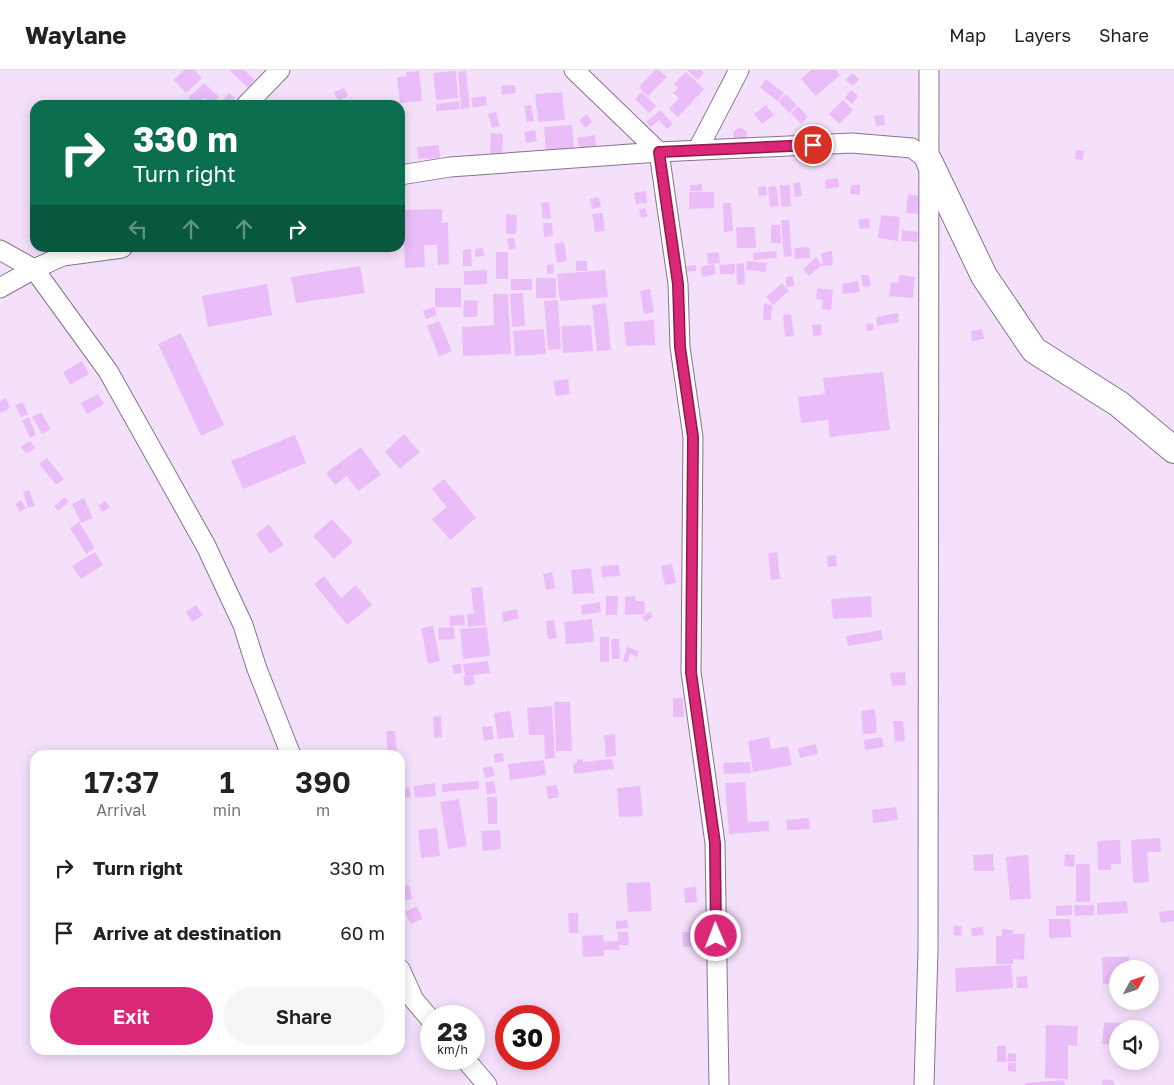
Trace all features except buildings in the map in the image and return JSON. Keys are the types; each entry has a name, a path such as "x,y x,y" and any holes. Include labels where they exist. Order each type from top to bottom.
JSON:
{"street":[{"path":"251,100 280,70"},
{"path":"574,70 659,152 678,284 680,347 693,437 691,672 715,843 719,1085"},
{"path":"698,149 739,70"},
{"path":"924,1085 928,951 929,70"},
{"path":"405,174 450,167 698,149 852,143 912,148 929,161 984,276 1034,350 1119,404 1174,450"},
{"path":"0,250 34,269 108,370 206,546 243,625 256,669 289,750"},
{"path":"0,288 34,269 63,256 92,252"},
{"path":"405,980 414,1000 420,1007"},
{"path":"474,1070 487,1085"}],"route":[{"path":"716,936 715,843 691,672 693,437 680,347 678,284 659,152 813,145"}]}
